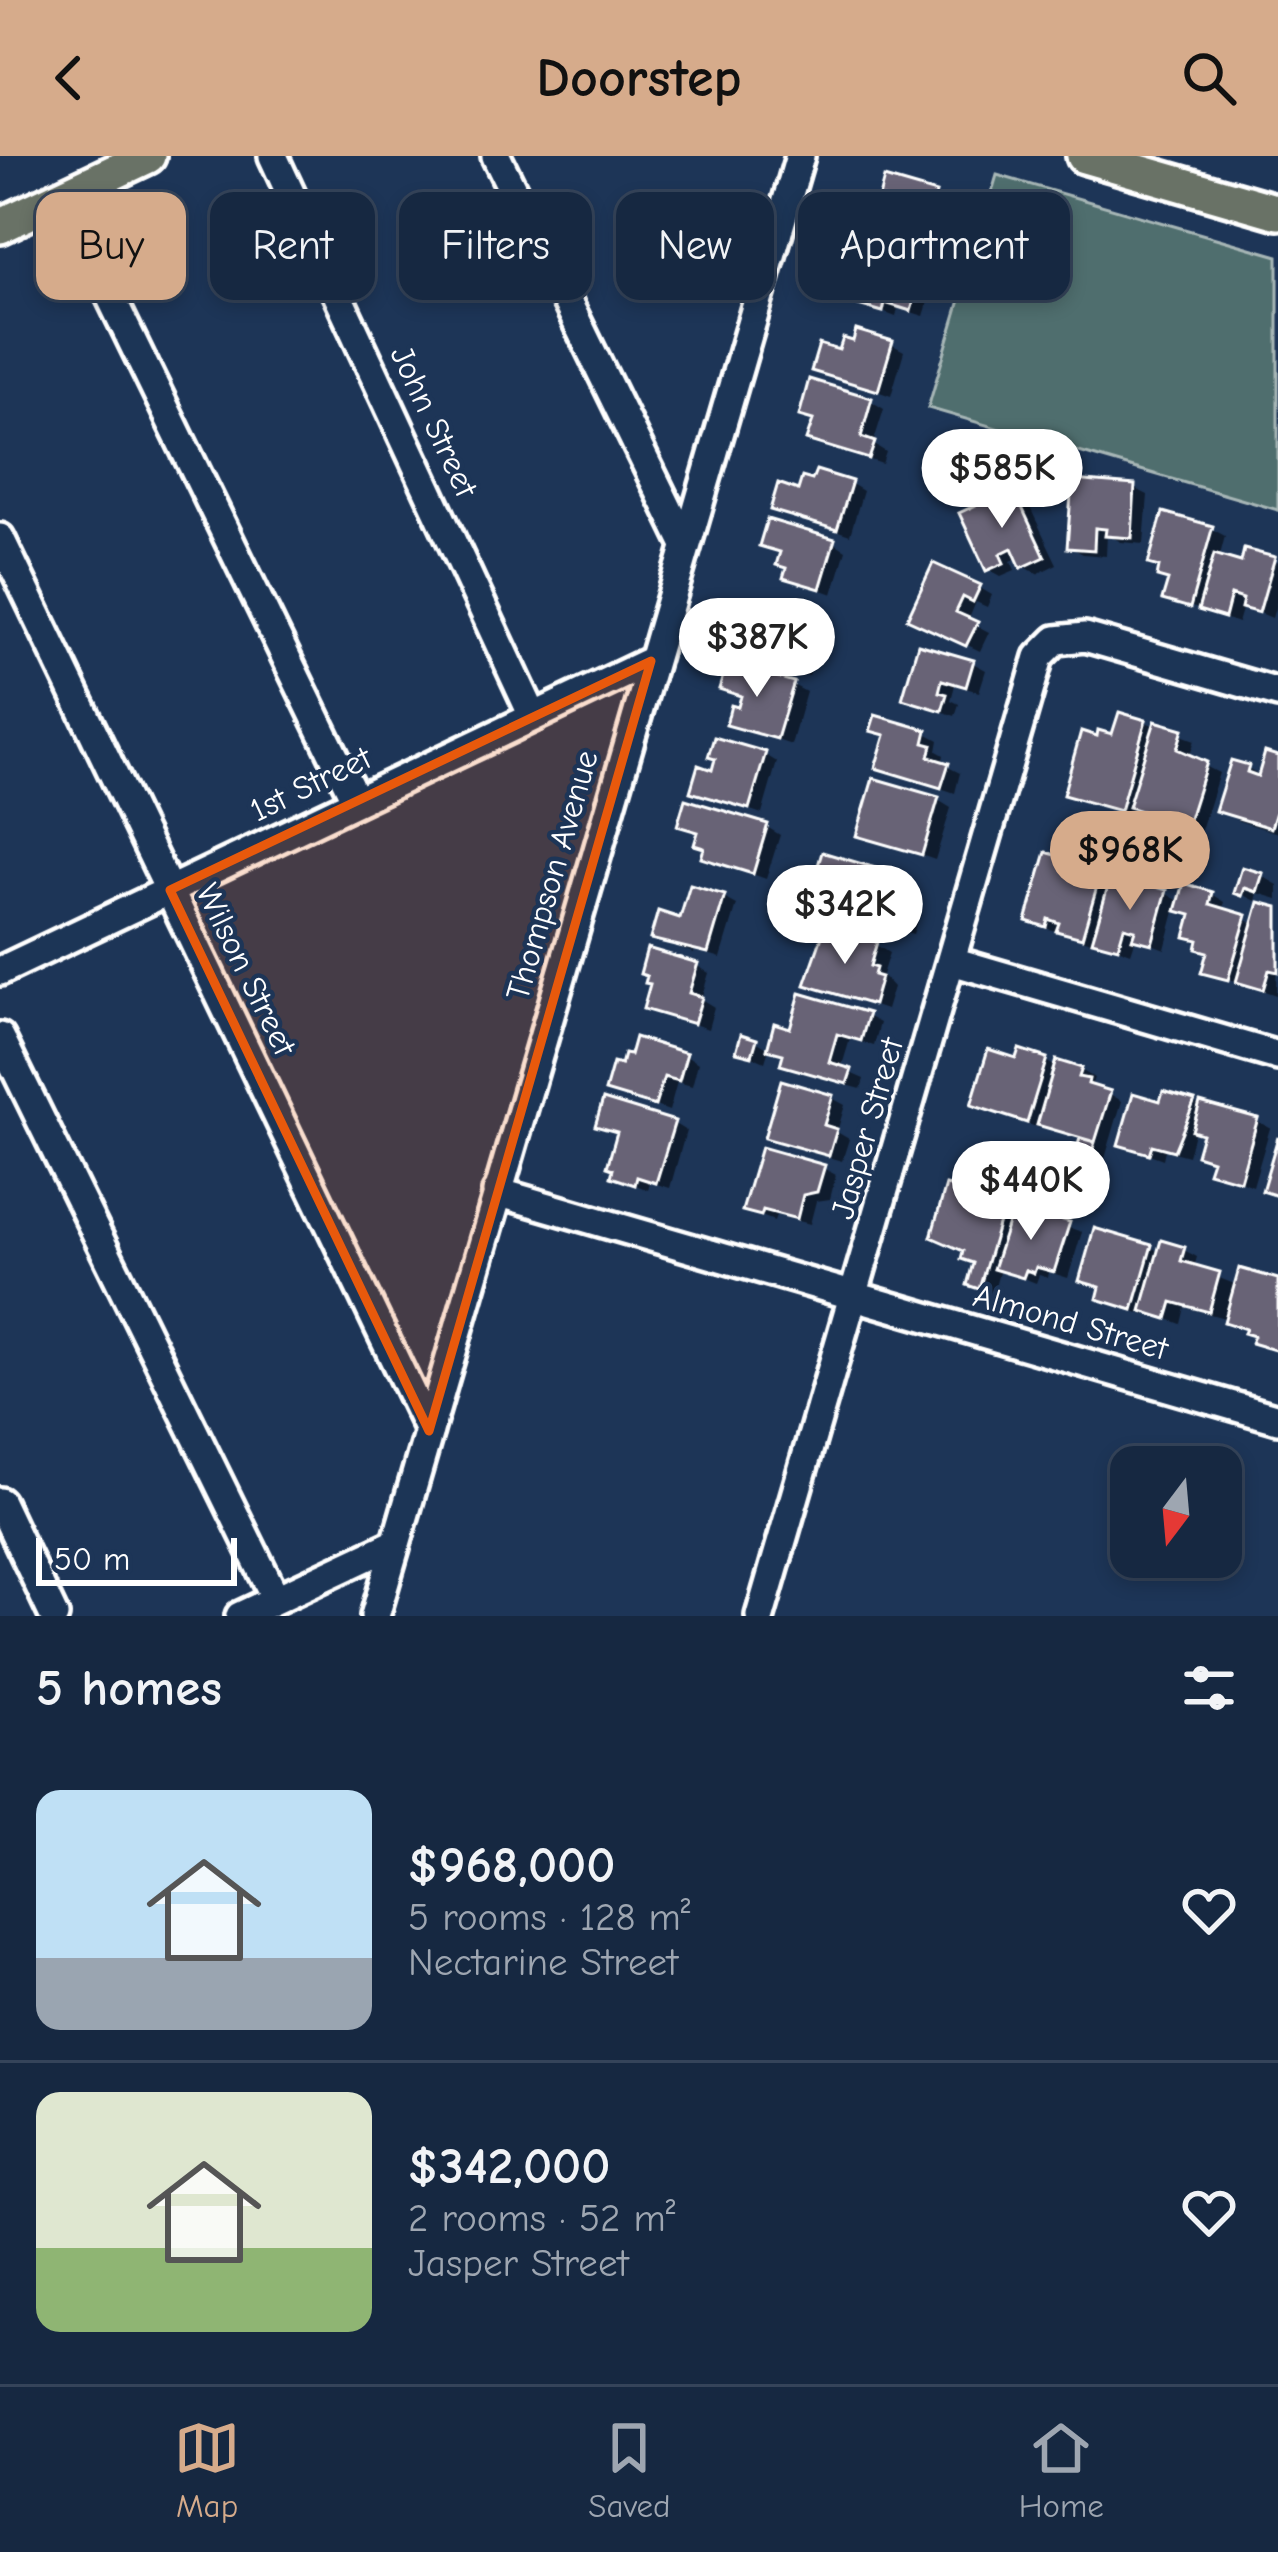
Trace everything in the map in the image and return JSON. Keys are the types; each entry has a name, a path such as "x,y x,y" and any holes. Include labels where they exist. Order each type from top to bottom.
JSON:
{"main road":[{"path":"72,192 148,156"},
{"path":"1084,156 1278,212"},
{"path":"0,226 36,209"}],"street":[{"name":"John Street","path":"273,156 533,716"},
{"path":"496,156 685,544"},
{"name":"Thompson Avenue","path":"375,1616 800,156"},
{"path":"112,300 356,801"},
{"name":"Wilson Street","path":"0,538 428,1431"},
{"name":"Jasper Street","path":"760,1616 1039,658 1056,640 1071,636 1278,692"},
{"name":"1st Street","path":"0,971 651,661"},
{"path":"952,961 1278,1056"},
{"path":"0,1037 276,1599"},
{"name":"Almond Street","path":"497,1192 1278,1419"},
{"path":"0,1502 54,1616"},
{"path":"240,1616 396,1543"}],"highlighted area":[{"path":"651,661 429,1431 170,890"}],"green space":[{"path":"997,175 1056,192 992,192"},
{"path":"1070,196 1278,256 1278,510 928,408 960,300 1070,300"}],"building":[{"path":"884,178 933,192 880,192"},
{"path":"914,300 911,311 885,303 883,312 848,302"},
{"path":"856,330 893,341 878,391 811,371 819,344 839,350 843,338 853,341"},
{"path":"809,379 872,398 861,437 875,442 869,459 806,440 813,420 799,416"},
{"path":"816,470 852,481 837,530 770,510 778,483 798,490 802,477 812,480"},
{"path":"1072,480 1135,485 1132,538 1105,536 1106,529 1095,528 1094,550 1067,548"},
{"path":"1013,488 1045,557 1021,568 1012,548 1000,554 1004,563 986,571 959,513"},
{"path":"1163,512 1213,526 1190,608 1162,600 1168,580 1157,577 1159,567 1148,564"},
{"path":"767,519 835,539 820,589 783,578 786,568 776,565 780,552 759,546"},
{"path":"1244,549 1275,557 1259,613 1241,608 1243,599 1231,595 1225,618 1198,610 1214,554 1241,562"},
{"path":"933,563 981,585 973,602 963,597 956,612 978,622 966,646 907,619"},
{"path":"761,598 813,614 796,671 729,651 737,624 759,631 762,620 755,618"},
{"path":"918,644 974,660 966,687 942,680 939,692 947,694 942,711 902,699"},
{"path":"727,663 794,682 777,739 726,725 731,705 738,707 741,696 719,689"},
{"path":"1119,712 1146,720 1120,811 1063,795 1081,731 1112,734"},
{"path":"875,715 927,730 924,743 932,745 929,757 949,763 941,788 875,768 885,735 870,731"},
{"path":"1155,721 1183,729 1177,749 1207,762 1187,825 1128,807"},
{"path":"714,737 766,752 749,809 690,792 698,765 712,770 715,759 708,757"},
{"path":"1265,752 1278,756 1278,805 1271,828 1215,811 1231,760 1249,765 1247,772 1258,776"},
{"path":"873,778 939,797 922,855 856,836"},
{"path":"685,799 768,824 753,874 701,858 704,848 694,845 698,832 677,826"},
{"path":"1179,825 1194,830 1188,847 1174,842"},
{"path":"822,852 886,871 883,882 892,885 889,895 908,901 900,929 807,902"},
{"path":"1046,852 1102,869 1082,938 1056,931 1059,923 1048,919 1046,927 1026,921"},
{"path":"1242,867 1263,873 1257,892 1245,888 1242,896 1234,893"},
{"path":"1120,877 1167,890 1152,944 1132,939 1135,930 1124,927 1118,948 1092,941 1108,886 1117,888"},
{"path":"1184,883 1213,892 1210,904 1247,915 1228,980 1201,973 1207,952 1196,949 1198,940 1185,937 1191,915 1176,911"},
{"path":"690,885 725,895 708,953 650,939 658,911 680,918"},
{"path":"1259,902 1278,907 1278,972 1269,970 1263,990 1236,982"},
{"path":"825,928 877,942 870,966 881,977 873,1005 805,985"},
{"path":"647,948 698,963 689,993 702,997 694,1024 643,1009 650,984 640,974"},
{"path":"800,993 869,1013 861,1041 837,1034 829,1062 852,1069 847,1084 780,1065 783,1054 767,1050 774,1023 790,1028"},
{"path":"741,1034 757,1039 752,1056 736,1052"},
{"path":"635,1037 687,1053 679,1081 664,1077 655,1106 605,1091 613,1063 621,1065 624,1054 630,1055"},
{"path":"988,1049 1016,1058 1019,1049 1047,1058 1027,1123 971,1105"},
{"path":"1056,1060 1082,1068 1079,1077 1111,1091 1095,1142 1037,1125"},
{"path":"781,1080 833,1095 824,1125 837,1129 829,1156 764,1138"},
{"path":"1163,1091 1195,1100 1174,1151 1152,1145 1149,1154 1118,1145 1133,1093 1160,1101"},
{"path":"603,1099 675,1121 656,1183 637,1177 635,1185 611,1177 613,1169 607,1167 617,1132 595,1126"},
{"path":"1200,1102 1258,1118 1240,1181 1208,1172 1212,1160 1196,1155 1202,1134 1192,1131"},
{"path":"1278,1137 1278,1196 1262,1191"},
{"path":"1080,1138 1095,1142 1087,1167 1073,1162"},
{"path":"761,1147 825,1165 817,1192 803,1195 797,1219 763,1210 761,1216 742,1211"},
{"path":"997,1161 1009,1165 1003,1184 991,1180"},
{"path":"946,1185 1005,1202 979,1289 967,1285 973,1263 961,1259 963,1251 931,1237"},
{"path":"1014,1205 1070,1222 1054,1272 1036,1267 1034,1273 1026,1270 1023,1278 993,1269"},
{"path":"1094,1228 1152,1245 1133,1310 1097,1299 1100,1287 1079,1281"},
{"path":"1161,1240 1185,1247 1181,1261 1220,1272 1209,1312 1172,1302 1167,1319 1141,1311"},
{"path":"1239,1268 1278,1279 1278,1351 1251,1343 1254,1336 1244,1333 1246,1329 1224,1322"}]}
